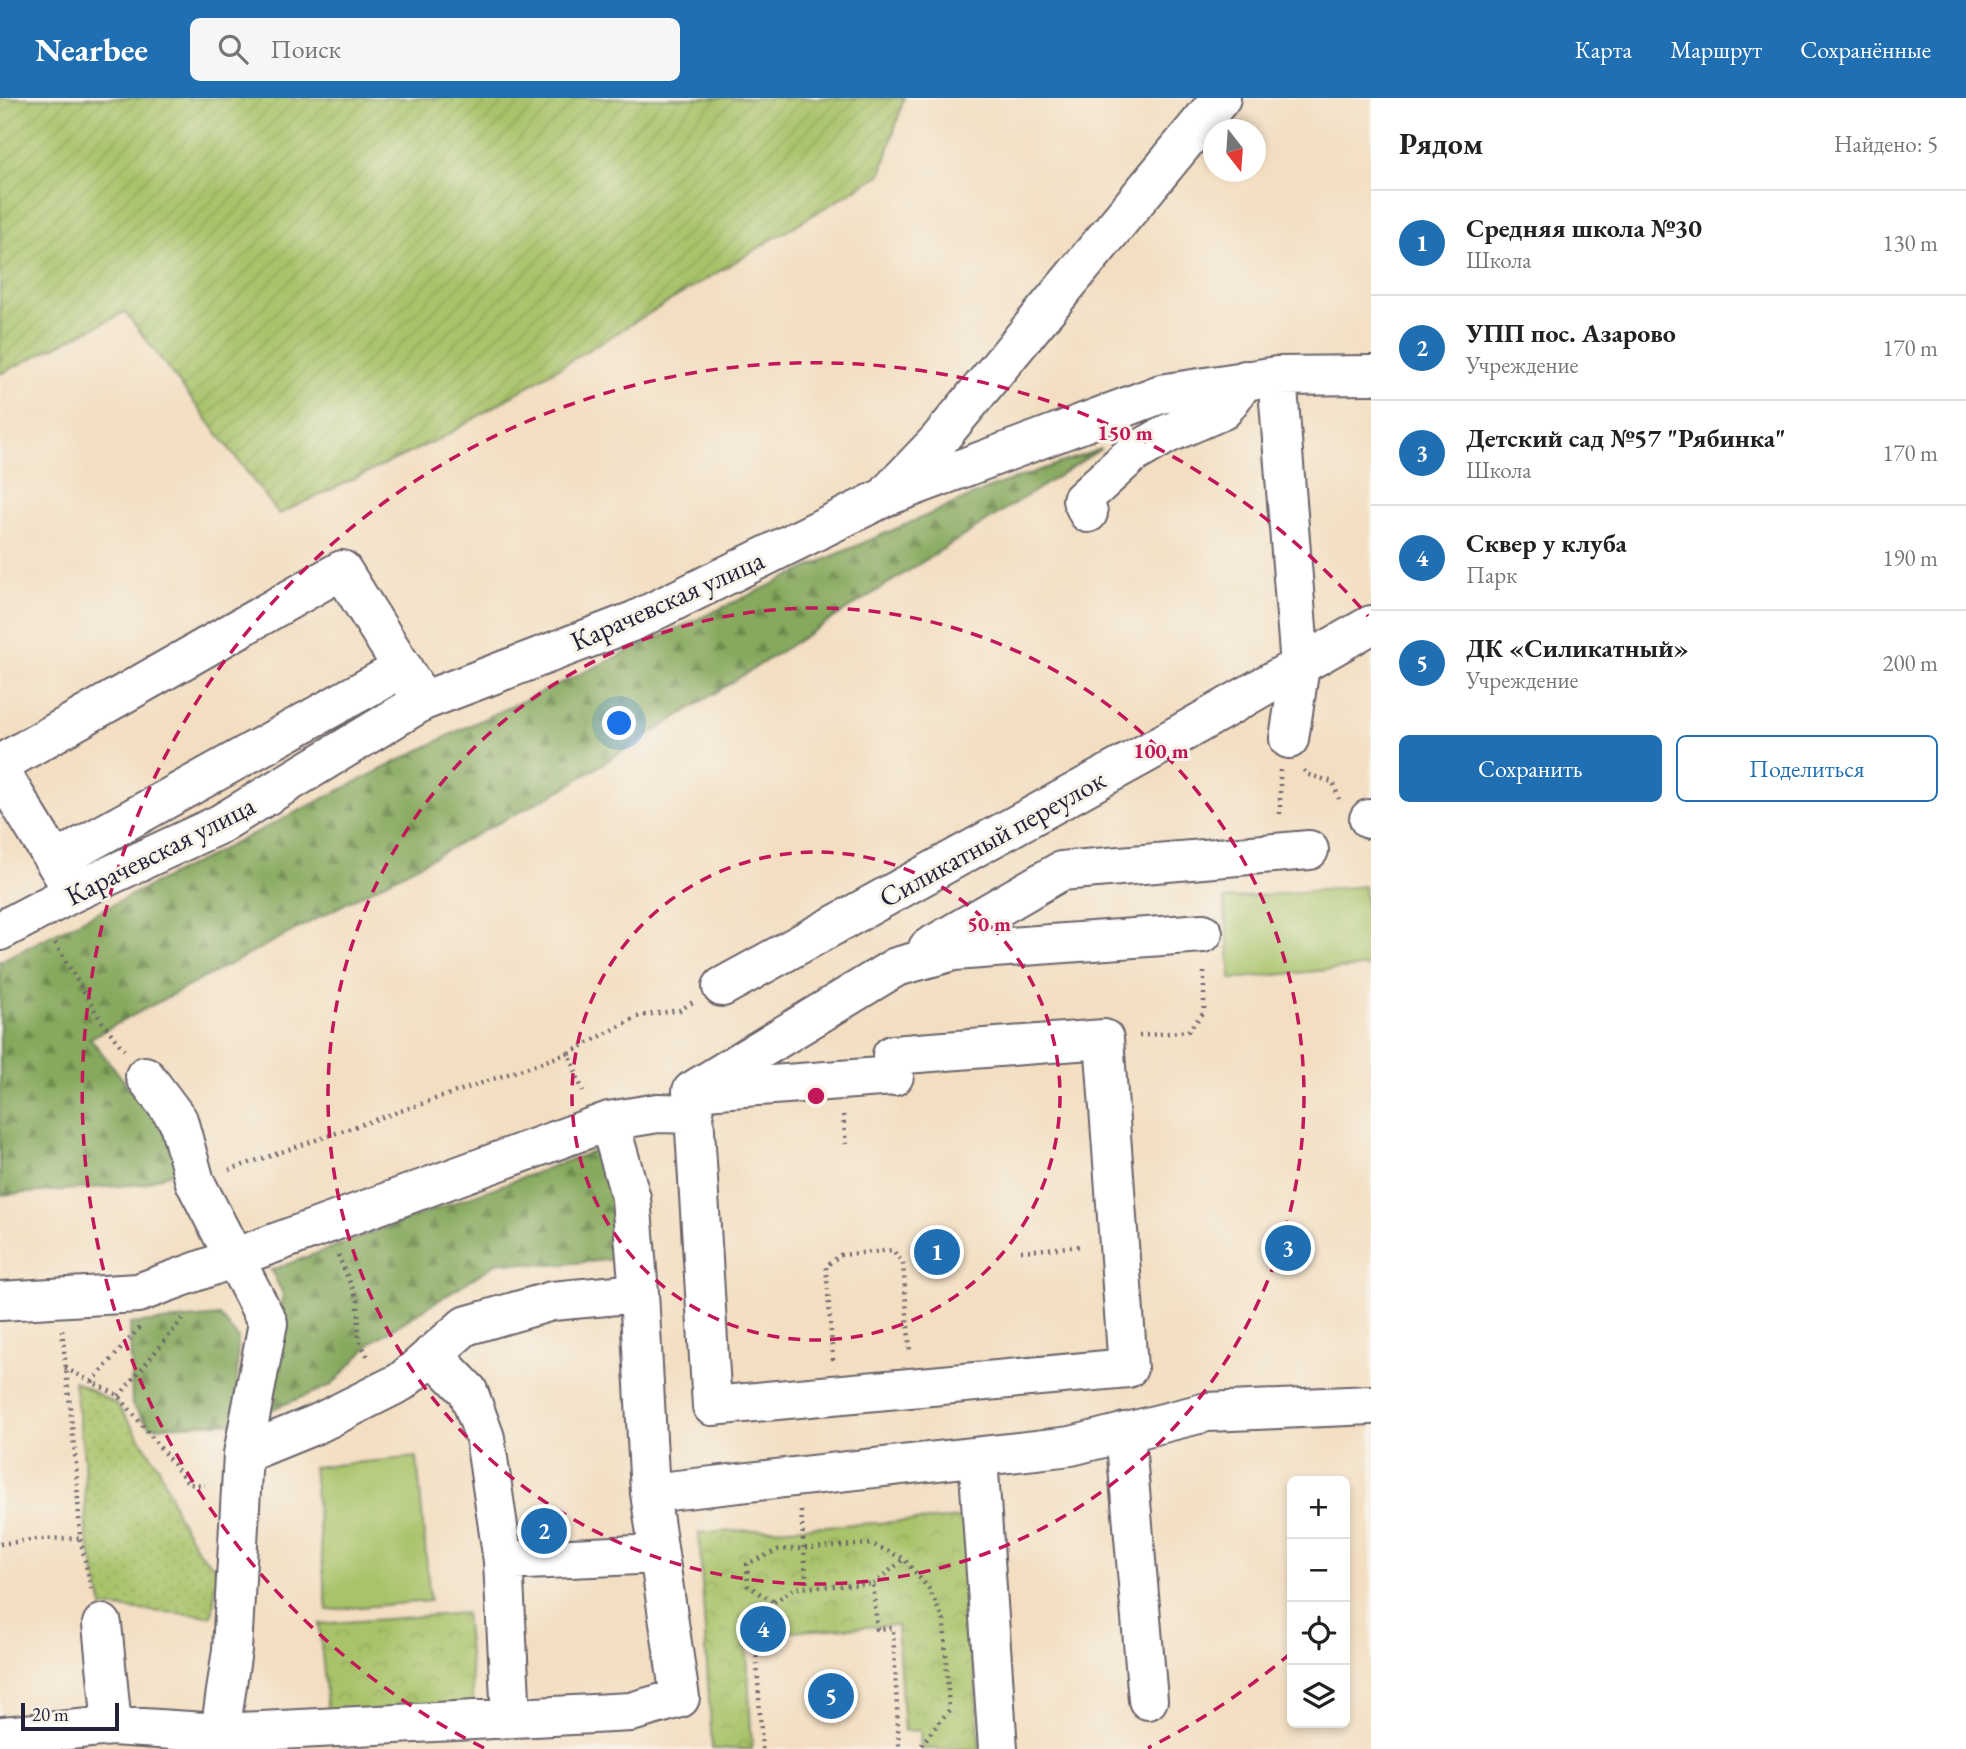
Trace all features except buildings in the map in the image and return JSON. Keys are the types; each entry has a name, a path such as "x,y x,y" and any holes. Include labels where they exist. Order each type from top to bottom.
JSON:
{"street":[{"path":"885,497 937,442 1221,98"},
{"name":"Карачевская улица","path":"0,931 65,877 220,824 423,701 634,621 885,497 1161,394 1261,378 1371,374"},
{"path":"1088,513 1083,500 1131,455 1167,434 1223,410 1261,378"},
{"path":"1261,378 1300,666 1289,739"},
{"path":"0,764 342,570 423,701"},
{"name":"Силикатный переулок","path":"722,987 1152,750 1371,625"},
{"path":"0,771 65,877 403,668"},
{"path":"693,1102 896,967 1061,870 1295,852"},
{"path":"896,967 954,951 1203,933"},
{"path":"0,1301 138,1293 602,1124 658,1113 693,1102 894,1076 892,1055 1104,1039 1128,1368 712,1406 693,1102"},
{"path":"145,1076 178,1120 195,1182 268,1323 242,1470 232,1650 221,1741"},
{"path":"2,1736 112,1726 221,1741 511,1718 631,1712 680,1698 650,1493 631,1198 602,1124"},
{"path":"242,1470 319,1423 401,1382 465,1326 552,1301 639,1293"},
{"path":"432,1354 468,1391 485,1438 503,1561 511,1718"},
{"path":"650,1493 1071,1446 1207,1412 1371,1405"},
{"path":"1125,1432 1148,1700"},
{"path":"978,1457 998,1749"},
{"path":"503,1561 659,1554"},
{"path":"102,1625 112,1726"}],"path":[{"path":"1289,739 1306,774 1333,782 1344,811 1370,819"},
{"path":"1289,739 1280,769 1295,852"},
{"path":"1104,1039 1188,1031 1204,1012 1203,933"},
{"path":"59,949 100,1019"},
{"path":"195,1182 569,1053 639,1016 680,1010 722,987"},
{"path":"569,1053 602,1124"},
{"path":"327,1226 358,1301 359,1340 386,1390"},
{"path":"1021,1251 1119,1244"},
{"path":"836,1394 826,1266 840,1255 893,1250 903,1264 913,1387"},
{"path":"58,1298 76,1465 80,1538 102,1625"},
{"path":"119,1396 187,1314"},
{"path":"92,1382 148,1319"},
{"path":"65,1368 119,1396 189,1484 242,1470"},
{"path":"799,1476 807,1587"},
{"path":"0,1544 38,1539 80,1538"},
{"path":"774,1602 748,1586 747,1564 778,1550 872,1544 904,1559 929,1589 944,1620 949,1710 918,1749"},
{"path":"774,1602 795,1588 873,1584 904,1559"},
{"path":"873,1584 877,1629 893,1628 899,1749"},
{"path":"762,1749 756,1645 776,1644 774,1602"}],"green space":[{"path":"0,98 904,98 881,174 445,436 279,514 125,312 0,374"},
{"path":"1101,449 563,789 90,1038 191,1165 143,1184 0,1195 0,961 458,731 833,556 997,485"},
{"path":"1364,886 1371,966 1231,979 1224,899"},
{"path":"594,1151 606,1178 630,1258 552,1265 499,1262 372,1342 332,1385 258,1415 283,1294 271,1270"},
{"path":"220,1316 238,1338 236,1422 150,1427 132,1405 130,1324"},
{"path":"74,1381 116,1404 159,1467 178,1517 198,1551 217,1569 212,1616 103,1607 86,1533 84,1458"},
{"path":"417,1457 430,1601 327,1610 313,1467"},
{"path":"965,1518 980,1749 921,1749 920,1730 904,1731 897,1625 746,1634 752,1749 712,1749 699,1533"},
{"path":"465,1613 474,1705 328,1714 319,1624"}],"place":[{"name":"Детский сад №57 \"Рябинка\"","path":"1288,1248"},
{"name":"Средняя школа №30","path":"937,1252"},
{"name":"УПП пос. Азарово","path":"544,1531"},
{"name":"Сквер у клуба","path":"763,1629"},
{"name":"ДК «Силикатный»","path":"831,1696"}]}
